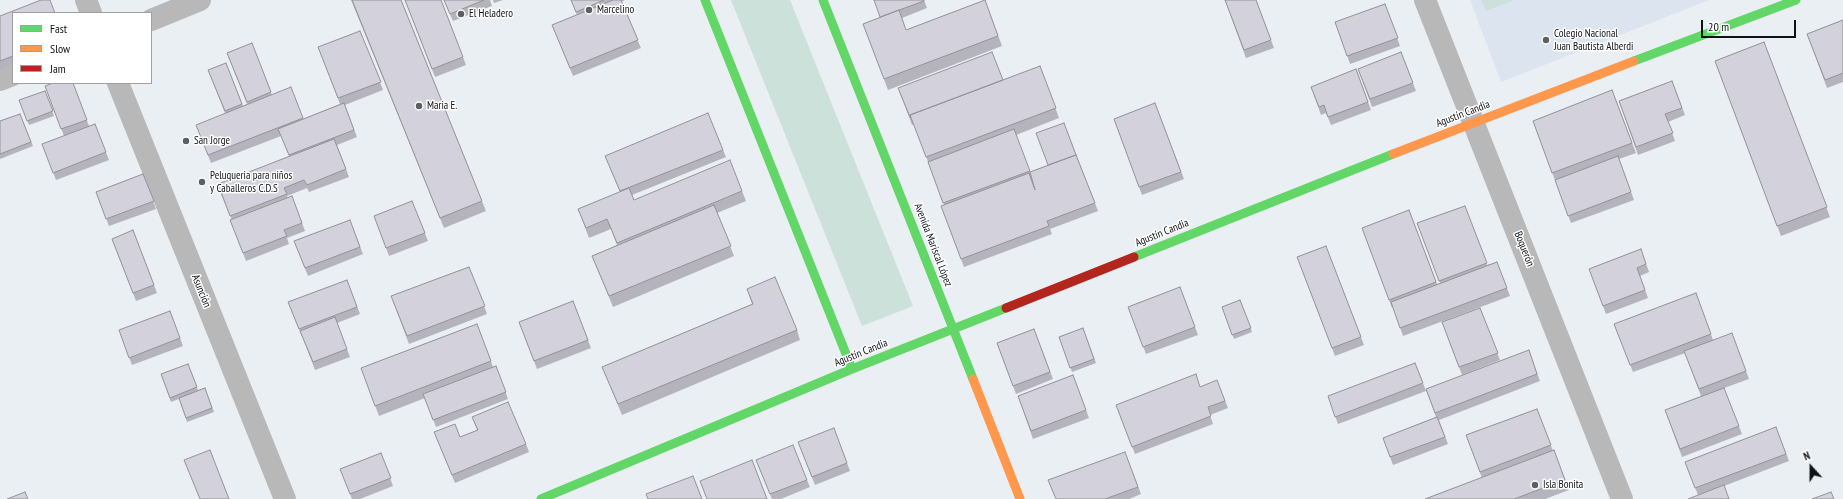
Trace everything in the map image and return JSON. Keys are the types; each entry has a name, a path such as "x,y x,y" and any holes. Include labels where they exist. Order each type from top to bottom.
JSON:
{"street":[{"path":"86,0 91,12"},
{"path":"152,20 200,0"},
{"path":"705,0 852,369"},
{"name":"Avenida Mariscal López","path":"824,0 1020,499"},
{"name":"Boquerón","path":"1425,0 1622,499"},
{"name":"Agustín Candia","path":"541,499 852,369 1474,122 1796,0"},
{"path":"0,80 12,75"},
{"name":"Asunción","path":"118,84 285,499"}],"shaded area":[{"name":"Colegio Nacional Juan Bautista Alberdi","path":"1470,0 1709,0 1501,82"}],"green space":[{"path":"731,0 790,0 913,306 862,326"},
{"path":"1481,0 1514,0 1486,11"}],"building":[{"path":"41,0 50,0 55,12 12,12 12,56 0,61 0,16"},
{"name":"Maria E.","path":"352,0 401,0 482,201 440,218"},
{"path":"405,0 441,0 463,57 432,69"},
{"path":"444,0 484,0 450,14"},
{"path":"571,0 604,0 576,12"},
{"path":"613,0 621,0 638,40 570,68 552,25"},
{"path":"874,0 924,0 924,1 880,17"},
{"path":"985,0 998,36 884,79 863,24 899,10 906,30"},
{"path":"1225,0 1256,0 1271,40 1244,50"},
{"path":"1385,4 1398,38 1347,56 1335,22"},
{"path":"1843,20 1843,73 1825,80 1807,34"},
{"path":"360,31 381,82 338,98 318,47"},
{"path":"1764,42 1827,207 1777,226 1715,61"},
{"path":"252,43 271,92 247,102 227,53"},
{"path":"992,52 1003,80 910,115 910,117 898,88"},
{"path":"1401,52 1413,83 1370,99 1358,69"},
{"path":"226,63 242,104 225,111 208,70"},
{"path":"1040,66 1056,108 926,157 910,115"},
{"path":"1356,69 1368,102 1328,117 1324,105 1319,107 1311,87"},
{"path":"1672,81 1682,108 1665,114 1673,133 1636,147 1619,101"},
{"path":"50,84 73,84 87,120 61,129 45,86"},
{"path":"291,87 303,118 208,155 196,125"},
{"path":"1612,90 1632,143 1552,173 1533,121"},
{"path":"45,91 53,111 27,121 19,100"},
{"path":"344,103 354,130 289,155 278,129"},
{"path":"1155,103 1181,172 1139,187 1114,119"},
{"path":"708,113 723,150 620,191 605,156"},
{"path":"20,114 31,142 0,154 0,121"},
{"path":"1064,123 1076,155 1048,165 1036,133"},
{"path":"95,124 106,152 53,173 42,144"},
{"path":"1014,129 1030,171 943,203 928,162"},
{"path":"334,139 346,169 307,185 304,180 284,188 287,194 230,216 218,184"},
{"path":"1076,155 1095,203 1047,221 1049,226 961,259 941,206 1029,173 1035,190 1030,172"},
{"path":"1618,156 1631,192 1568,216 1555,180"},
{"path":"730,160 742,191 617,243 607,219 586,228 578,209 629,188 634,200"},
{"path":"143,174 154,201 106,219 96,192"},
{"path":"292,196 302,223 284,230 287,236 243,253 230,220"},
{"path":"412,201 425,233 386,248 374,216"},
{"path":"714,205 731,246 609,296 592,256"},
{"path":"1465,206 1487,263 1439,281 1417,223"},
{"path":"1409,210 1436,282 1389,300 1362,228"},
{"path":"350,220 360,247 305,268 294,241"},
{"path":"133,230 154,285 133,293 112,239"},
{"path":"1326,246 1361,337 1332,348 1297,257"},
{"path":"1641,249 1646,264 1637,268 1645,290 1603,306 1589,269"},
{"path":"1497,262 1507,288 1400,328 1391,302"},
{"path":"469,267 485,306 407,336 391,296"},
{"path":"775,277 797,330 618,404 602,367 753,304 747,289"},
{"path":"347,280 357,307 299,329 288,302"},
{"path":"1180,287 1195,327 1143,347 1128,307"},
{"path":"1696,293 1711,334 1630,365 1614,324"},
{"path":"1240,300 1251,328 1232,335 1222,307"},
{"path":"573,301 588,340 534,361 519,322"},
{"path":"1480,308 1498,353 1459,367 1442,322"},
{"path":"170,311 180,338 129,358 119,330"},
{"path":"335,317 347,349 313,362 300,331"},
{"path":"477,324 491,361 375,406 361,368"},
{"path":"1083,328 1094,359 1070,368 1059,337"},
{"path":"1034,329 1050,372 1013,386 997,343"},
{"path":"1732,333 1746,371 1699,389 1684,351"},
{"path":"1529,350 1537,374 1435,413 1426,389"},
{"path":"1415,363 1423,383 1335,417 1328,396"},
{"path":"188,364 197,387 170,398 161,374"},
{"path":"496,366 506,392 433,420 423,394"},
{"path":"1196,374 1200,387 1217,380 1225,401 1208,407 1211,416 1132,447 1116,405"},
{"path":"1073,375 1086,410 1031,431 1018,396"},
{"path":"205,388 212,408 186,418 179,398"},
{"path":"1724,388 1739,426 1680,449 1665,410"},
{"path":"508,402 526,444 452,475 434,432 455,424 460,437 478,430 472,417"},
{"path":"1537,409 1551,445 1480,472 1466,435"},
{"path":"1437,417 1445,437 1390,457 1383,438"},
{"path":"1776,427 1786,454 1695,488 1685,462"},
{"path":"834,428 847,463 812,477 798,442"},
{"path":"793,445 807,480 770,494 756,460"},
{"path":"210,450 229,499 200,499 184,460"},
{"path":"1554,450 1565,480 1514,499 1425,499"},
{"path":"1125,452 1138,487 1105,499 1056,499 1048,480"},
{"path":"381,453 391,478 350,494 340,469"},
{"path":"752,460 767,499 707,499 700,481"},
{"path":"693,476 702,499 648,499 646,494"},
{"path":"1724,485 1729,499 1688,499"},
{"path":"25,492 28,499 7,499"},
{"path":"1831,492 1834,499 1812,499"}],"traffic: fast":[{"path":"705,0 852,369"},
{"path":"823,0 973,379"},
{"path":"1634,61 1796,0"},
{"path":"1134,257 1393,154"},
{"path":"541,499 852,369 1006,308"}],"traffic: slow":[{"path":"1393,154 1634,61"},
{"path":"973,379 1020,499"}],"traffic: jam":[{"path":"1006,308 1134,257"}],"place":[{"name":"Marcelino","path":"589,10"},
{"name":"El Heladero","path":"461,14"},
{"name":"Colegio Nacional Juan Bautista Alberdi","path":"1546,40"},
{"name":"Maria E.","path":"419,106"},
{"name":"San Jorge","path":"186,141"},
{"name":"Peluqueria para niños y Caballeros C.D.S","path":"202,182"},
{"name":"Isla Bonita","path":"1535,485"}]}
